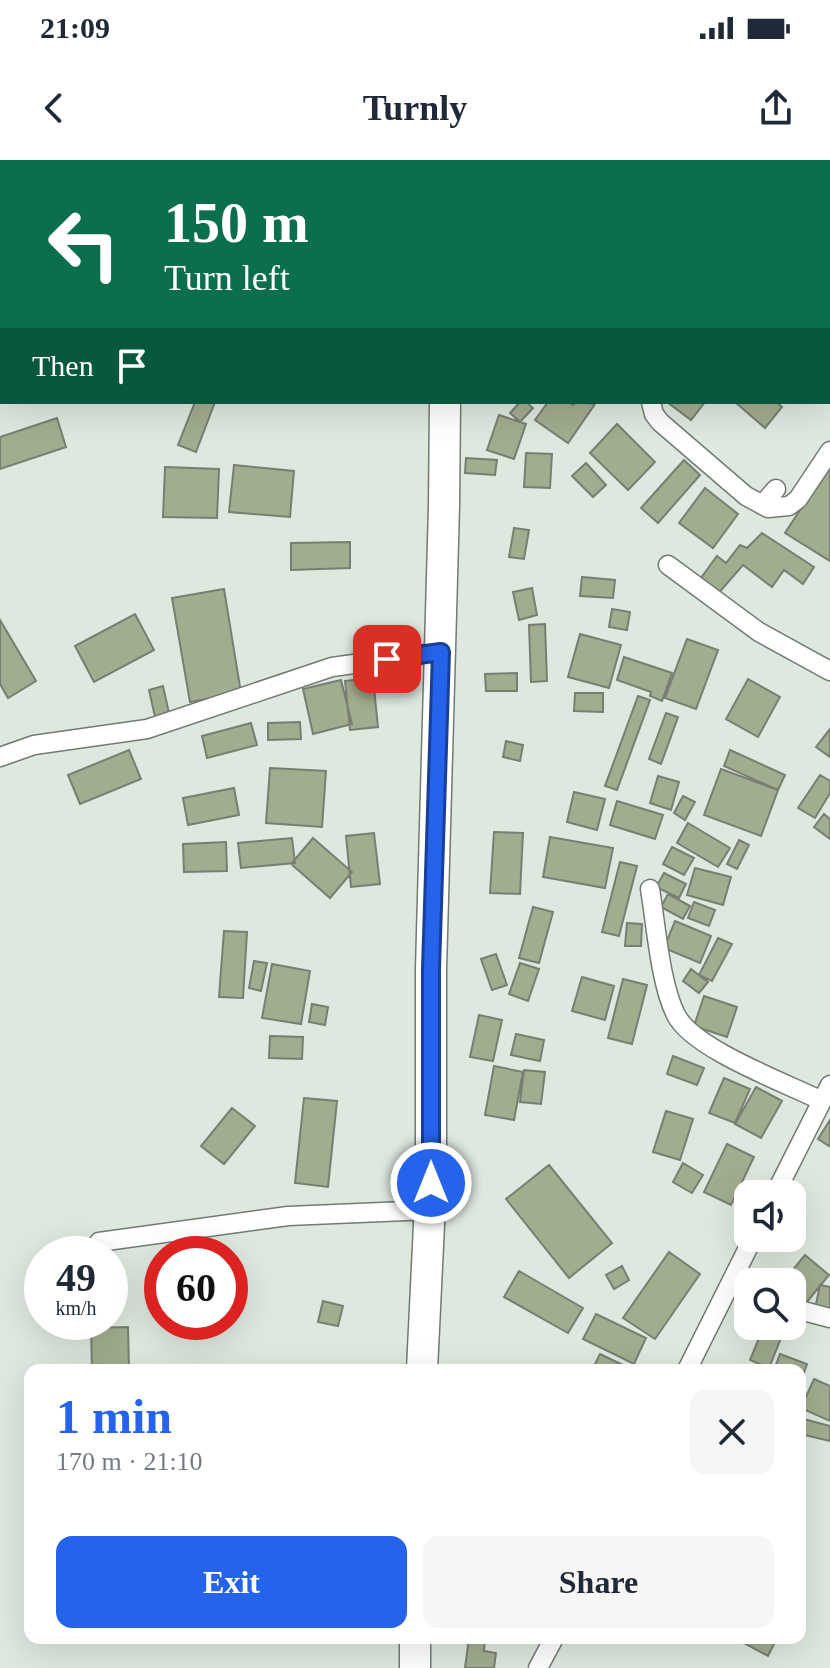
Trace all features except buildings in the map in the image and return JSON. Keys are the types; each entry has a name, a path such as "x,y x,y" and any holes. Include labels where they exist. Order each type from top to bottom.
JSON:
{"main road":[{"path":"422,1364 430,1210 431,969 445,404"},
{"path":"415,1644 415,1668"}],"street":[{"path":"652,404 660,422 746,496 762,505 778,509 798,499 830,451"},
{"path":"762,505 776,489"},
{"path":"668,565 759,632 830,671"},
{"path":"0,757 34,745 147,729 332,667 441,652"},
{"path":"650,889 667,988 676,1016 684,1027 715,1049 826,1093 782,1180"},
{"path":"128,1238 288,1216 430,1210"},
{"path":"691,1364 734,1294"},
{"path":"806,1312 830,1318"},
{"path":"538,1668 551,1644"}],"route":[{"path":"387,659 441,652 431,969 431,1183"}]}
